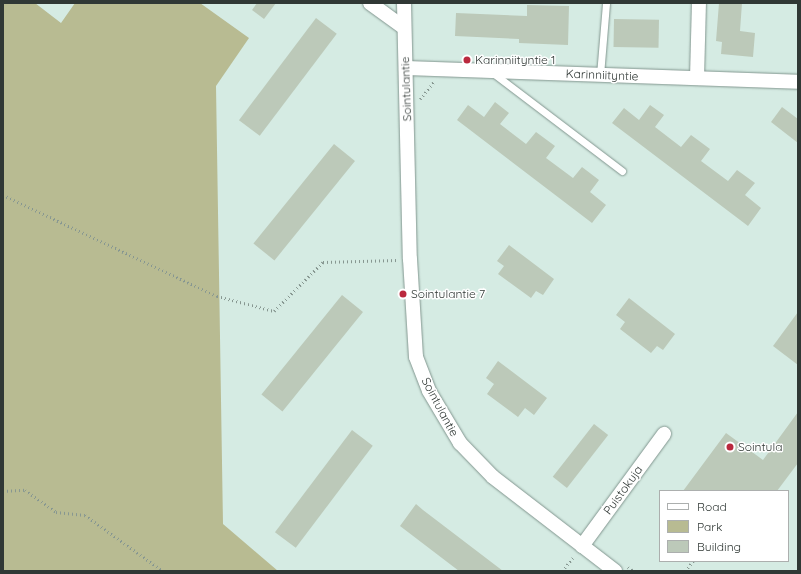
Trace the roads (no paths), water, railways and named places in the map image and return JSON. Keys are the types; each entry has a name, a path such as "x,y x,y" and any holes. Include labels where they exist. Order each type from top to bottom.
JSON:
{"street":[{"path":"370,3 403,27"},
{"name":"Sointulantie","path":"404,3 403,27 406,68 410,259 416,358 429,391 460,443 492,477 582,546 619,567"},
{"path":"697,78 699,3"},
{"name":"Karinniityntie","path":"406,68 798,82"},
{"name":"Puistokuja","path":"582,546 664,434"}],"lane":[{"path":"600,75 606,3"},
{"path":"490,71 622,171"}],"place":[{"name":"Karinniityntie 1","path":"467,60"},
{"name":"Sointulantie 7","path":"403,294"},
{"name":"Sointula","path":"730,447"}]}
